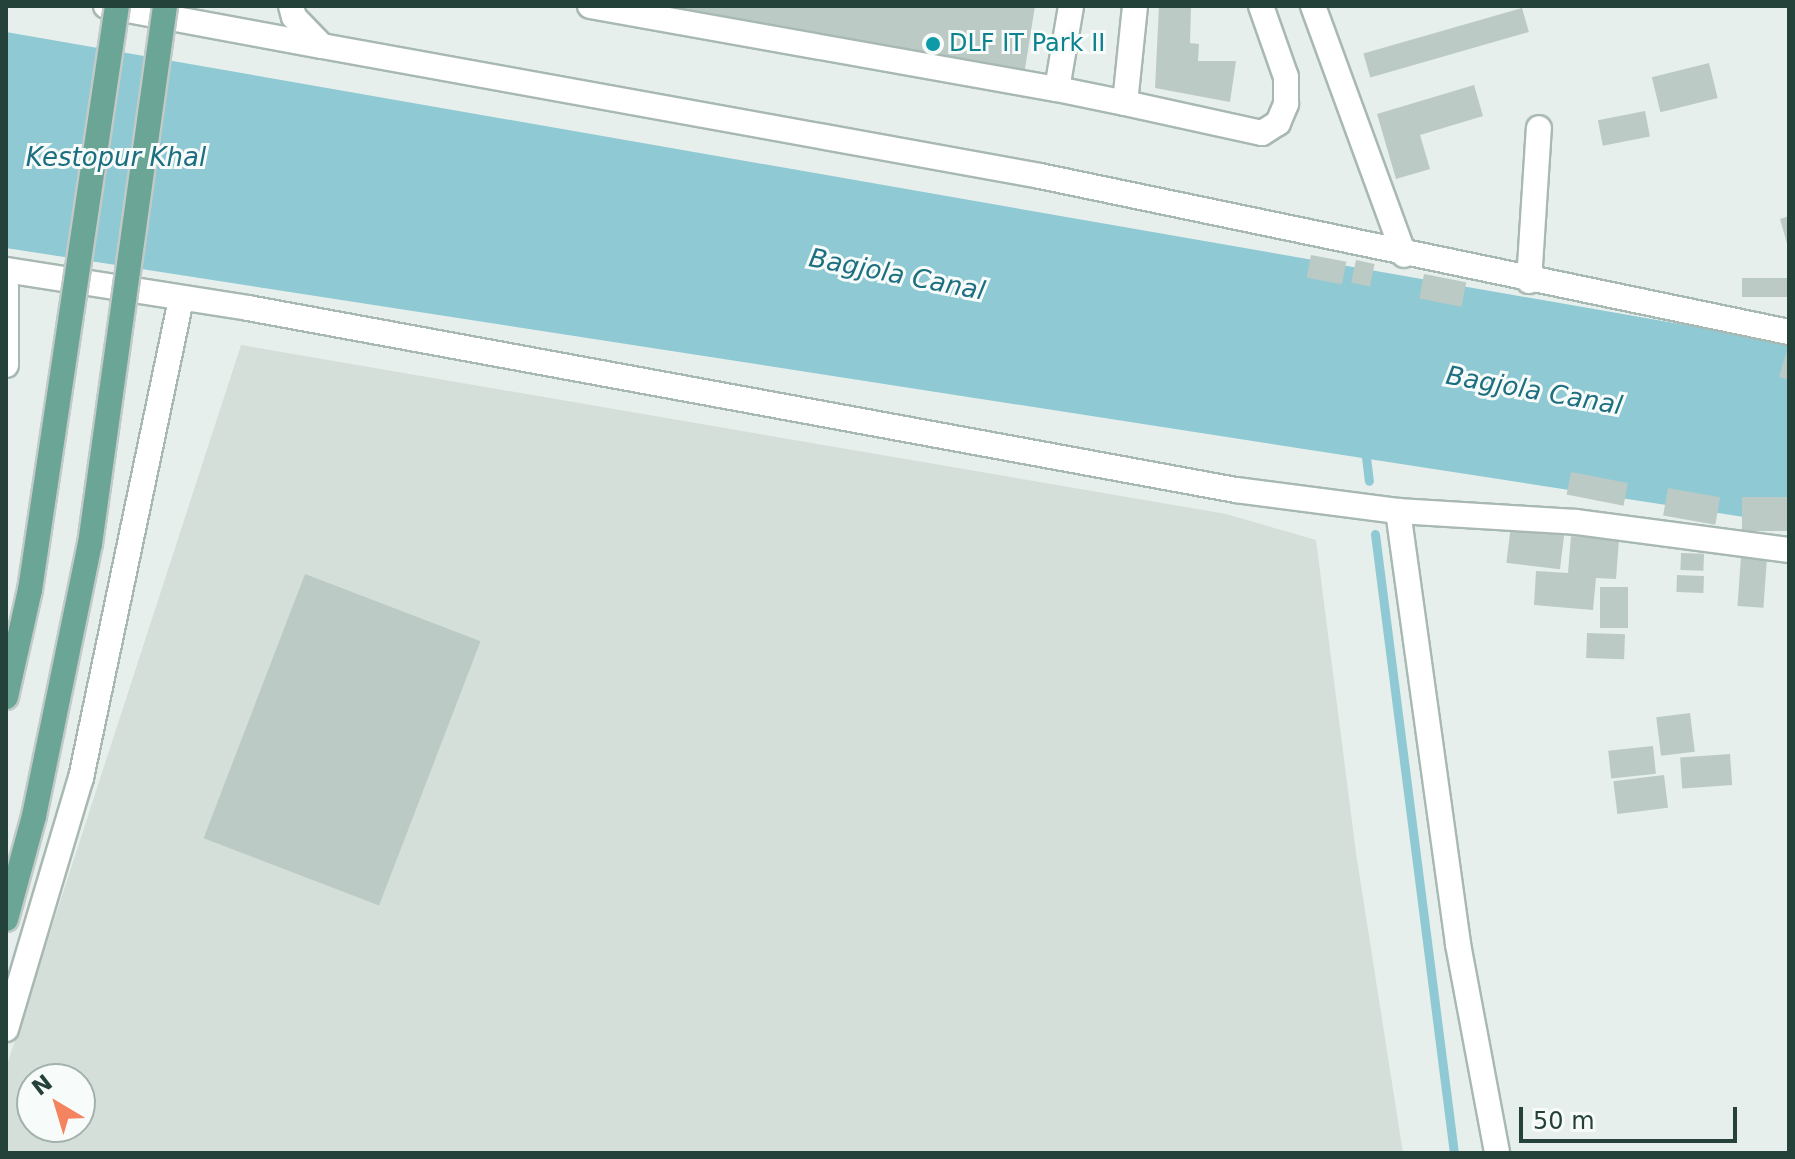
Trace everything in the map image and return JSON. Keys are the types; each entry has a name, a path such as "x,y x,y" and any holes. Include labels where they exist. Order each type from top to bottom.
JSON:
{"main road":[{"path":"6,697 32,575 117,6"},
{"path":"6,919 34,816 90,544 139,160 165,6"}],"street":[{"path":"106,6 1040,176 1404,255 1789,332"},
{"path":"291,6 294,17 322,46"},
{"path":"590,6 1057,89 1262,133 1278,123 1286,104 1286,77 1261,6"},
{"path":"1057,89 1071,6"},
{"path":"1125,103 1135,6"},
{"path":"1313,6 1404,255"},
{"path":"1529,281 1539,128"},
{"path":"6,270 1236,490 1398,511 1576,522 1789,550"},
{"path":"6,287 6,365"},
{"path":"6,1029 81,778 181,299"},
{"path":"1398,511 1458,944 1497,1153"}],"shaded area":[{"path":"241,345 1226,514 1316,540 1356,853 1403,1153 6,1153 6,1068"}],"water":[{"name":"Kestopur Khal","path":"6,32 1789,343 1789,524 6,248"}],"building":[{"name":"DLF IT Park II","path":"658,6 1035,6 1023,81"},
{"path":"1159,6 1191,6 1190,43 1199,44 1198,61 1236,61 1230,102 1155,88"},
{"path":"1522,8 1529,32 1370,78 1363,53"},
{"path":"1709,63 1718,98 1660,112 1652,77"},
{"path":"1474,85 1483,116 1420,135 1430,169 1396,179 1377,114"},
{"path":"1645,111 1650,137 1603,146 1598,120"},
{"path":"1789,216 1789,247 1788,247 1780,219"},
{"path":"1311,255 1346,262 1342,284 1307,278"},
{"path":"1356,260 1375,264 1370,286 1351,282"},
{"path":"1424,274 1466,282 1461,307 1419,299"},
{"path":"1742,278 1789,278 1789,297 1742,297"},
{"path":"1789,343 1789,380 1779,377"},
{"path":"1571,472 1628,483 1624,506 1567,495"},
{"path":"1668,488 1720,497 1715,525 1663,516"},
{"path":"1742,497 1789,497 1789,531 1742,531"},
{"path":"1511,525 1565,532 1560,569 1506,563"},
{"path":"1571,536 1619,539 1616,579 1596,578 1593,610 1534,605 1536,571 1568,573"},
{"path":"1681,553 1704,554 1703,571 1680,570"},
{"path":"1741,556 1767,558 1763,608 1738,606"},
{"path":"305,574 481,641 379,906 204,838"},
{"path":"1677,575 1704,576 1703,593 1676,592"},
{"path":"1600,587 1628,587 1628,628 1600,628"},
{"path":"1587,633 1625,634 1624,659 1586,658"},
{"path":"1690,713 1695,752 1661,756 1656,717"},
{"path":"1653,746 1656,774 1611,779 1608,751"},
{"path":"1730,754 1732,785 1682,788 1680,757"},
{"path":"1664,775 1668,808 1617,814 1613,781"}],"waterway":[{"path":"1365,449 1369,481"},
{"path":"1375,534 1454,1153"}],"place":[{"name":"DLF IT Park II","path":"933,44"}],"water label":[{"name":"Bagjola Canal","path":"897,275"},
{"name":"Bagjola Canal","path":"1534,391"}]}
